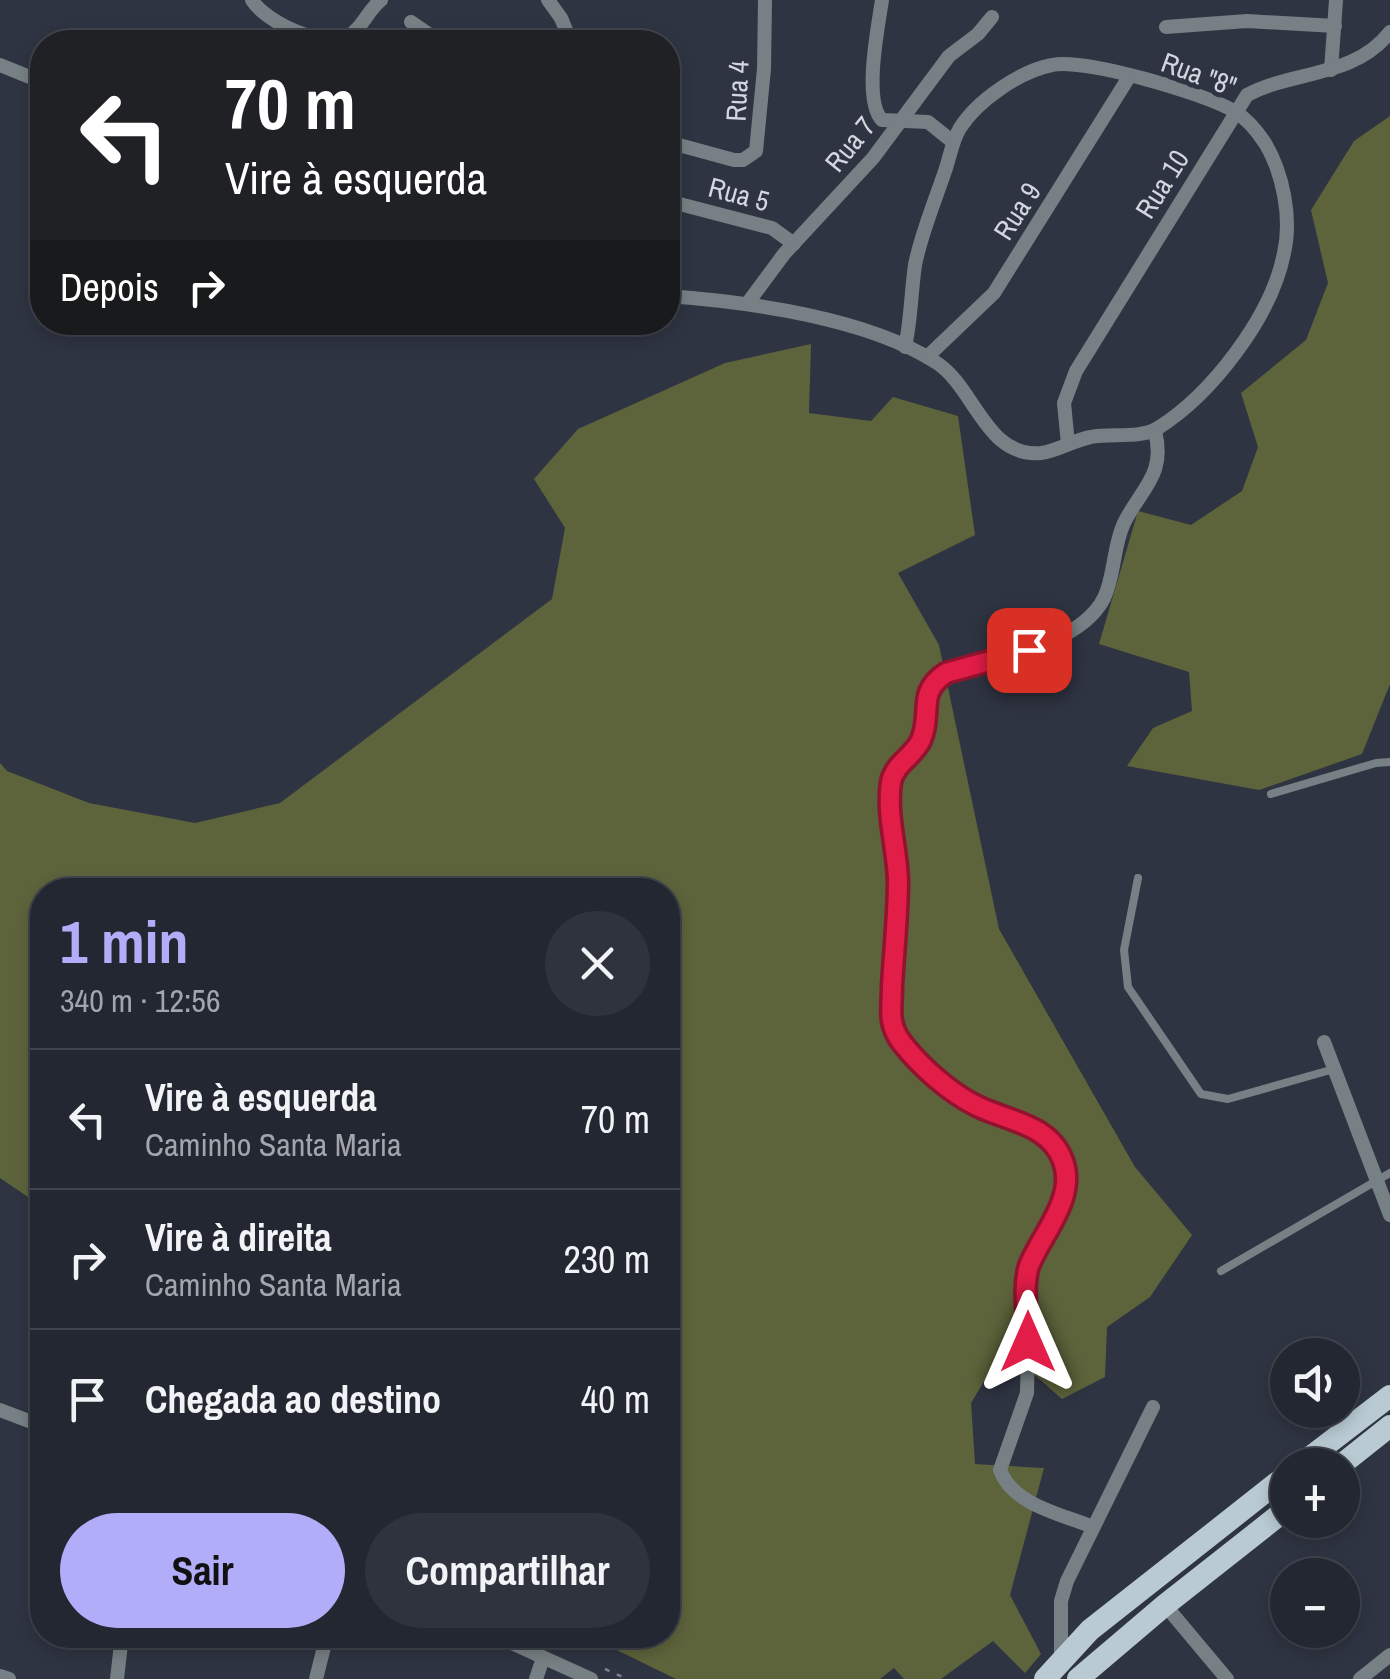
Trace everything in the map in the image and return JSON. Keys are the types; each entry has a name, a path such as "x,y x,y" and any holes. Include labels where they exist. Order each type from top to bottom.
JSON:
{"main road":[{"path":"1322,1448 1390,1396"},
{"path":"1360,1450 1390,1426"},
{"path":"1053,1670 1090,1630 1154,1576 1270,1488"},
{"path":"1078,1679 1270,1522"}],"street":[{"path":"357,30 381,0"},
{"path":"548,0 566,30"},
{"name":"Rua 4","path":"680,145 734,160 743,160 756,152 764,70 765,0"},
{"path":"882,0 874,62 874,107 882,120 928,122 953,142"},
{"path":"1332,70 1336,0"},
{"path":"255,4 298,30"},
{"name":"Rua 7","path":"747,304 794,244 854,180 950,56 992,17"},
{"path":"1166,27 1246,21 1335,26"},
{"path":"411,22 423,30"},
{"name":"Rua 10","path":"1068,444 1064,403 1076,371 1247,95 1262,87 1332,70 1367,53 1390,32"},
{"path":"0,64 30,77"},
{"name":"Rua \"8\"","path":"905,348 916,263 953,142 979,108 1031,71 1052,64 1075,64 1183,90 1235,111 1251,125 1272,157 1284,200 1285,251 1277,278 1242,344 1207,385 1155,431"},
{"name":"Rua 9","path":"928,358 994,293 1129,77"},
{"name":"Rua 5","path":"680,204 772,228 794,244"},
{"path":"680,297 747,304 868,331 928,358 942,366 958,384 990,430 1023,452 1040,453 1089,437 1155,431 1160,458 1151,482 1123,525 1103,599 1081,624 1050,642 946,673 935,680 927,690 923,736 894,772 890,797 898,883 889,1007 894,1029 903,1044 954,1092 978,1108 1000,1113 1040,1132 1064,1162 1065,1188 1030,1265 1027,1393 1000,1470 1004,1480 1022,1498 1093,1527"},
{"path":"1324,1042 1384,1178 1390,1215"},
{"path":"1053,1670 1061,1601 1075,1563 1153,1408"},
{"path":"0,1410 30,1421"},
{"path":"1165,1605 1226,1679"},
{"path":"117,1679 121,1648"},
{"path":"316,1679 324,1648"},
{"path":"522,1648 591,1679"},
{"path":"1360,1679 1390,1655"},
{"path":"536,1679 543,1658"},
{"path":"0,1676 9,1679"}],"lane":[{"path":"1271,794 1390,762"},
{"path":"1138,878 1124,950 1128,987 1201,1094 1228,1099 1334,1069"},
{"path":"1221,1272 1384,1178"}],"green space":[{"path":"1390,116 1390,684 1362,754 1259,790 1127,766 1153,728 1192,711 1189,672 1099,644 1138,511 1191,525 1242,491 1258,447 1241,393 1306,340 1328,283 1311,210 1354,141"},
{"path":"811,344 809,413 871,421 893,397 958,416 975,535 898,573 939,645 999,929 1135,1167 1192,1235 1150,1297 1107,1327 1105,1377 1062,1399 1004,1348 971,1403 975,1464 1044,1468 1010,1595 1041,1654 1025,1673 993,1641 941,1679 904,1679 894,1668 880,1679 676,1679 613,1648 680,1648 680,878 30,878 30,1198 0,1178 0,763 7,771 89,803 195,823 280,803 552,599 565,528 534,479 578,429 725,363"}],"route":[{"path":"1028,1342 1027,1277 1065,1188 1064,1162 1040,1132 1000,1113 978,1108 954,1092 903,1044 889,1017 889,1007 898,883 890,797 894,772 923,736 927,690 935,680 989,659 1029,650"}]}
